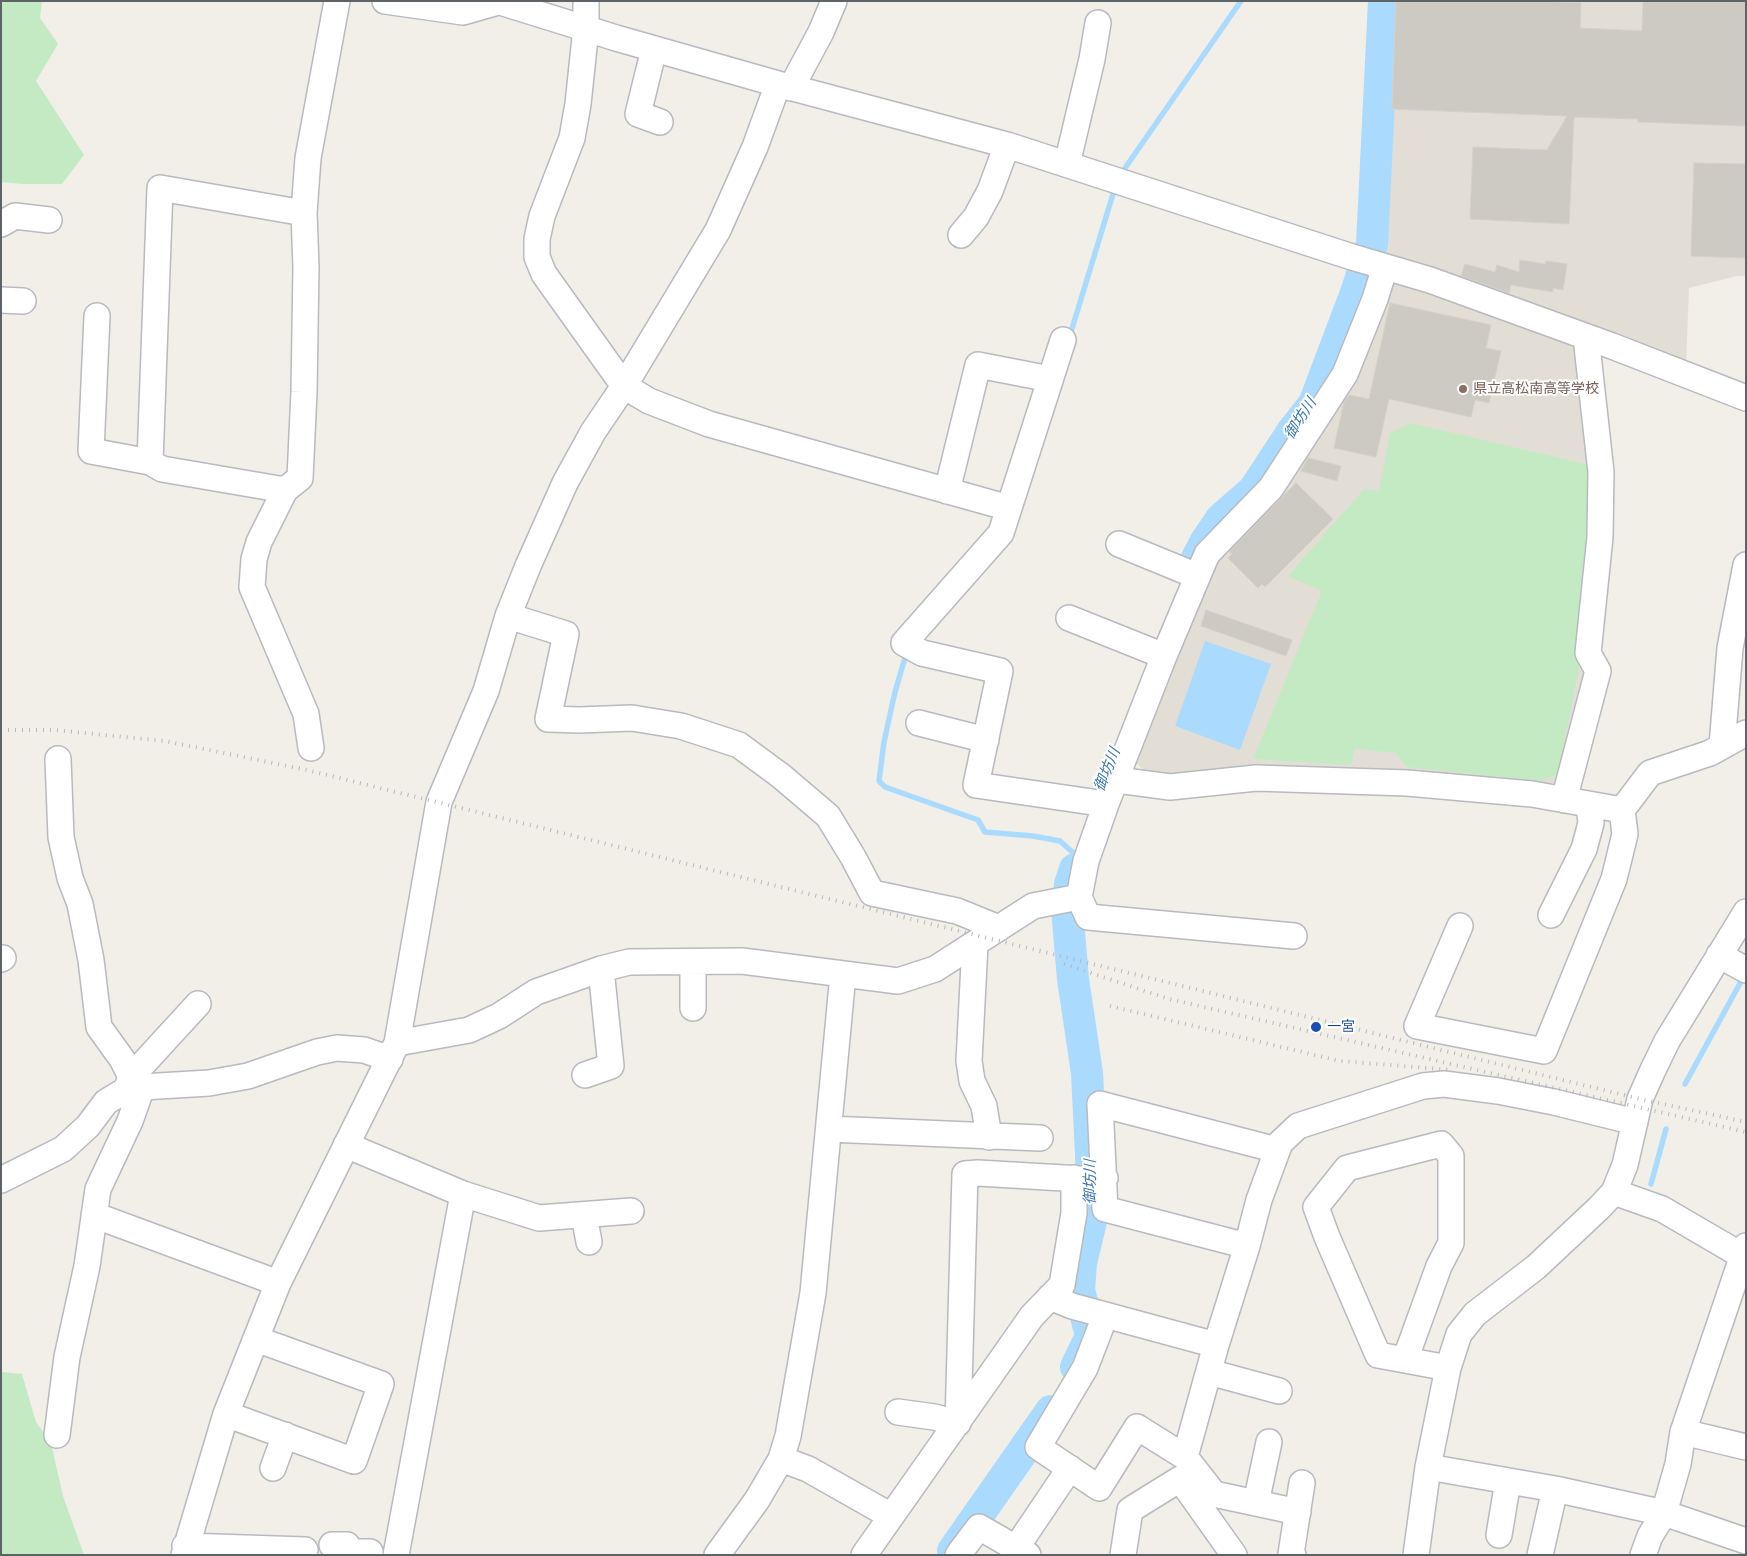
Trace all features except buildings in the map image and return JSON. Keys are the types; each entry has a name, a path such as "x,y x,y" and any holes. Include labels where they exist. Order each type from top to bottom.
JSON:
{"street":[{"path":"311,748 306,714 252,586 254,559 260,542 285,490 300,478 304,392 306,267 304,214 308,158 337,1"},
{"path":"385,1 463,12 497,1 616,38 785,86 1007,145 1352,257 1430,280 1746,398"},
{"path":"586,1 586,28 578,104 572,138 542,216 536,239 537,257 544,274 624,386 649,401 709,424 1009,508"},
{"path":"305,1550 268,1552 185,1550 226,1414 278,1283 393,1051 439,802 486,691 508,616 528,566 565,483 593,432 624,386 718,230 785,86 821,32 834,1"},
{"path":"1066,164 1092,59 1098,23"},
{"path":"654,49 638,114 660,122"},
{"path":"961,235 976,217 990,191 1007,145"},
{"path":"150,462 160,188 304,214"},
{"path":"1,224 15,216 49,220"},
{"path":"1074,898 1086,861 1098,803 1117,780 1158,654 1190,574 1206,554 1271,488 1345,374 1375,300 1383,266"},
{"path":"96,316 91,450 150,462 162,469 285,490"},
{"path":"1564,800 1598,671 1588,653 1600,537 1601,472 1586,337"},
{"path":"1063,340 1001,533 904,643 922,653 1000,671 976,785 1098,803"},
{"path":"947,491 978,364 1050,379"},
{"path":"1119,544 1190,574"},
{"path":"1722,746 1730,648 1746,565"},
{"path":"508,616 566,634 548,719 632,718 680,726 740,745 828,816 853,856 872,893 957,911 999,928"},
{"path":"1068,618 1158,654"},
{"path":"919,723 986,740"},
{"path":"1460,926 1417,1026 1544,1051 1614,879 1625,834 1622,810 1650,773 1710,752 1746,733"},
{"path":"57,1434 68,1357 87,1266 98,1188 130,1121 133,1085 122,1059 98,1027 91,960 80,904 70,878 61,837 58,759"},
{"path":"1117,780 1170,787 1256,778 1407,783 1532,794 1622,810"},
{"path":"1550,915 1584,849 1591,823 1589,805"},
{"path":"133,1085 209,1083 240,1077 317,1052 336,1048 393,1051 469,1030 499,1016 536,992 601,969 629,962 742,961 898,980 936,969 1033,906 1074,898"},
{"path":"1074,898 1088,917 1294,936"},
{"path":"1416,1555 1428,1467 1448,1368 1460,1334 1475,1314 1536,1267 1614,1192 1625,1165 1640,1099 1652,1072 1667,1041 1746,912"},
{"path":"975,944 969,1061 972,1081 984,1106 984,1136 978,1173"},
{"path":"1719,955 1746,970"},
{"path":"694,962 694,1008"},
{"path":"585,1075 611,1066 601,969"},
{"path":"717,1555 757,1500 782,1459 788,1436 813,1293 843,974"},
{"path":"1,1180 64,1149 88,1126 106,1102 133,1085 198,1004"},
{"path":"1185,1457 1259,1200 1280,1143 1298,1126 1423,1086 1444,1084 1498,1090 1635,1122"},
{"path":"1061,1301 1074,1213 1087,1178 1100,1104 1277,1150"},
{"path":"829,1129 1040,1138"},
{"path":"1405,1360 1439,1266 1451,1243 1451,1156 1441,1144 1347,1168 1316,1207 1378,1355 1448,1368"},
{"path":"346,1145 463,1194 539,1218 631,1211"},
{"path":"958,1423 964,1174 1087,1178"},
{"path":"1087,1178 1105,1209 1247,1246"},
{"path":"1614,1192 1662,1210 1744,1253 1683,1432 1678,1464 1664,1513 1650,1536 1643,1555"},
{"path":"396,1555 463,1194"},
{"path":"94,1215 278,1283"},
{"path":"584,1215 589,1242"},
{"path":"864,1555 1032,1316 1061,1301 1102,1315 1216,1345"},
{"path":"1102,1315 1085,1368 1038,1447 1099,1488 1137,1427 1185,1457 1214,1494 1298,1512"},
{"path":"226,1414 354,1461 381,1384 256,1339"},
{"path":"1209,1372 1279,1391"},
{"path":"898,1412 934,1416 958,1423"},
{"path":"1683,1432 1746,1447"},
{"path":"273,1468 285,1435"},
{"path":"1256,1503 1270,1442"},
{"path":"782,1459 808,1469 891,1516"},
{"path":"1428,1467 1555,1489 1664,1513 1746,1541"},
{"path":"958,1555 979,1527 1022,1551 1070,1468"},
{"path":"1122,1555 1130,1510 1180,1480 1234,1555"},
{"path":"1499,1536 1508,1481"},
{"path":"1293,1555 1291,1554 1302,1483"},
{"path":"1540,1555 1555,1489"}],"shaded area":[{"name":"県立高松南高等学校","path":"1388,1 1746,1 1746,276 1737,276 1689,288 1686,365 1578,327 1593,439 1585,648 1586,688 1563,778 1545,787 1269,766 1199,775 1150,777 1136,762 1210,557 1349,378 1383,258"}],"green space":[{"path":"1,1 42,1 40,18 58,44 36,81 84,155 62,184 1,182"},
{"path":"1410,423 1590,465 1590,542 1576,659 1580,662 1558,774 1541,781 1407,767 1396,753 1355,749 1351,765 1253,759 1322,591 1288,576 1364,489 1379,491 1390,433"},
{"path":"1,1372 22,1374 36,1422 51,1443 63,1496 84,1555 1,1555"}],"water":[{"path":"1205,641 1271,664 1240,750 1175,726"}],"waterway":[{"path":"1123,171 1241,1"},
{"name":"御坊川","path":"1193,566 1206,541 1221,519 1254,490 1292,432 1314,404 1356,293 1372,244 1384,1"},
{"path":"1071,332 1113,194"},
{"path":"907,651 895,692 884,742 879,781 885,787 978,820 985,832 1033,836 1060,841 1078,857"},
{"name":"御坊川","path":"1075,869 1070,884 1067,909 1073,979 1087,1073 1092,1217 1081,1263 1079,1290 1091,1336 1076,1367"},
{"path":"1685,1084 1744,976"},
{"path":"1651,1184 1666,1129"},
{"name":"御坊川","path":"953,1551 1051,1411"}],"railway":[{"path":"1,730 55,730 165,741 307,770 1640,1099 1746,1122"},
{"path":"1064,964 1169,999 1746,1132"},
{"path":"1110,1006 1340,1061 1452,1070"}],"place":[{"name":"県立高松南高等学校","path":"1463,389"},
{"name":"一宮","path":"1316,1027"}]}
